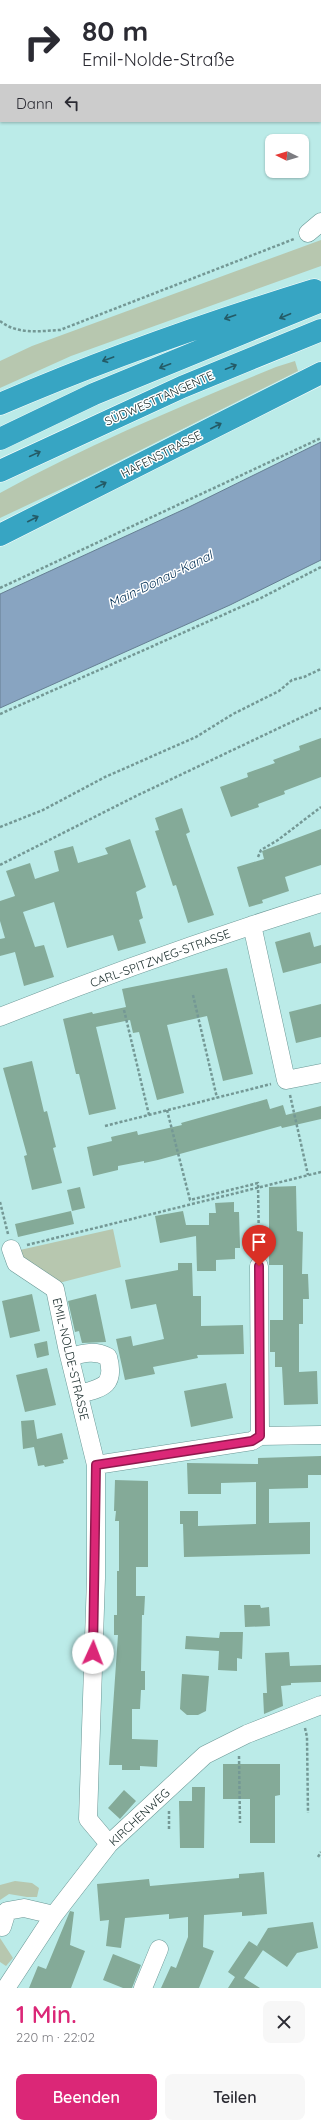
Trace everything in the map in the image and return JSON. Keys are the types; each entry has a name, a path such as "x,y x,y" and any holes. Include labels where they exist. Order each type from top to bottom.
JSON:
{"highway":[{"path":"0,404 104,361 246,311 321,288"},
{"path":"0,439 94,394 321,301"},
{"name":"SÜDWESTTANGENTE","path":"0,471 182,387 321,330"},
{"name":"HAFENSTRASSE","path":"0,535 321,373"}],"street":[{"name":"CARL-SPITZWEG-STRASSE","path":"0,1017 50,997 252,925 321,903"},
{"path":"252,925 286,1080 321,1073"},
{"name":"EMIL-NOLDE-STRASSE","path":"12,1249 16,1263 55,1289 96,1465 96,1578 88,1818 109,1844"},
{"path":"259,1266 260,1436"},
{"path":"70,1358 92,1352 102,1354 108,1358 111,1369 109,1380 103,1388 79,1394"},
{"path":"96,1465 252,1441 260,1436 321,1435"},
{"name":"KIRCHENWEG","path":"6,1988 54,1915 93,1872 109,1844 205,1755 236,1739 321,1705"},
{"path":"2,1927 7,1911 24,1908 54,1915"},
{"path":"143,1988 159,1949"}],"path":[{"path":"0,321 9,328 28,332 60,330 314,228"},
{"path":"0,588 321,438"},
{"path":"0,714 261,598 321,567"},
{"path":"0,827 43,810 105,776 196,737 233,714 279,691 292,680 304,677 321,669"},
{"path":"0,865 134,797 321,708"},
{"path":"258,857 261,850 278,840 321,807"},
{"path":"193,996 217,1098"},
{"path":"124,1010 149,1115"},
{"path":"105,1126 286,1080 308,1175"},
{"path":"167,1110 190,1200 258,1183 259,1266"},
{"path":"0,1202 12,1249 321,1172"},
{"path":"302,1712 307,1737 308,1813"},
{"path":"236,1739 240,1760 240,1823"},
{"path":"318,1857 321,1852"}],"green space":[{"path":"321,240 321,266 71,356 0,388 0,361 32,346"},
{"path":"295,361 298,371 89,476 0,518 0,493 67,458 171,411 276,367"},
{"path":"113,1229 121,1267 55,1284 24,1263 20,1250"},
{"path":"15,1881 32,1883 39,1888 37,1897 9,1894 0,1900 0,1885"},
{"path":"0,1938 13,1958 6,1966 0,1962"}],"water":[{"name":"Main-Donau-Kanal","path":"321,442 321,560 230,605 0,708 0,594 189,507"}],"building":[{"path":"321,738 321,777 284,791 285,794 258,804 259,807 231,817 220,787 248,777 247,773 275,763 273,760 300,750 299,746"},
{"path":"182,808 190,832 186,834 214,915 188,923 176,885 173,886 155,831 159,830 155,818"},
{"path":"321,829 321,865 285,877 289,891 262,900 263,903 249,907 237,867 264,859 262,851"},
{"path":"130,839 146,887 136,892 143,918 139,920 146,943 118,951 113,935 67,948 54,902 23,912 35,947 44,945 54,977 24,986 15,952 0,956 0,939 5,938 0,921 0,901 15,896 6,871 30,863 35,879 59,871 54,851 73,846 78,863 108,854 105,848"},
{"path":"310,932 314,947 321,945 321,963 283,973 275,942"},
{"path":"227,968 253,1074 223,1081 207,1016 167,1025 184,1093 157,1100 139,1032 133,1033 130,1020 96,1027 116,1109 89,1115 79,1074 76,1074 63,1019 92,1012 93,1014 126,1007 122,989"},
{"path":"321,1004 321,1037 296,1043 289,1012"},
{"path":"32,1061 44,1112 47,1111 56,1147 53,1148 62,1183 32,1190 24,1156 27,1155 3,1068"},
{"path":"267,1099 270,1109 283,1105 286,1115 321,1106 321,1119 282,1128 281,1126 158,1160 118,1166 118,1170 93,1176 87,1147 112,1141 111,1137 137,1131 138,1135 182,1125 181,1123"},
{"path":"296,1186 297,1231 303,1232 302,1274 308,1274 309,1299 303,1299 303,1324 299,1324 299,1372 317,1371 318,1404 284,1405 282,1367 275,1367 275,1352 270,1352 270,1320 283,1320 283,1265 269,1265 269,1187"},
{"path":"80,1187 85,1208 72,1211 67,1190"},
{"path":"234,1202 234,1212 239,1212 240,1248 235,1248 235,1259 216,1260 216,1271 197,1271 196,1236 160,1243 155,1216 183,1211 186,1225 209,1225 209,1213 216,1213 215,1203"},
{"path":"71,1211 74,1224 18,1237 15,1224"},
{"path":"178,1263 192,1263 193,1296 201,1296 201,1326 243,1325 244,1354 197,1355 198,1358 153,1367 155,1374 125,1380 116,1339 131,1336 133,1346 164,1339 156,1304 131,1309 125,1280 178,1270"},
{"path":"32,1294 40,1331 10,1338 2,1301"},
{"path":"96,1294 106,1342 82,1343 79,1331 75,1332 68,1301"},
{"path":"47,1341 49,1355 37,1358 34,1344"},
{"path":"47,1368 56,1405 25,1412 16,1375"},
{"path":"226,1383 233,1418 191,1427 184,1391"},
{"path":"34,1420 37,1439 62,1433 68,1459 63,1460 64,1463 45,1467 44,1465 38,1466 34,1447 23,1449 21,1421"},
{"path":"321,1456 321,1475 308,1475 308,1488 269,1489 269,1523 310,1522 310,1554 184,1557 183,1524 180,1524 180,1511 198,1511 198,1526 256,1524 256,1482 221,1483 221,1494 188,1494 187,1463 258,1464 258,1458"},
{"path":"115,1480 148,1481 148,1567 136,1567 136,1596 145,1596 144,1615 142,1615 141,1671 145,1671 145,1690 141,1690 140,1709 132,1709 132,1739 158,1740 157,1767 140,1766 140,1770 122,1770 122,1765 109,1765 118,1635 114,1635 114,1615 117,1615 117,1571 119,1571 119,1521 115,1521 116,1511 114,1511"},
{"path":"244,1605 260,1605 261,1608 269,1607 270,1626 245,1627"},
{"path":"220,1632 243,1632 242,1659 237,1658 237,1671 218,1670 219,1651 185,1649 186,1636 219,1638"},
{"path":"289,1652 290,1666 321,1665 321,1682 291,1683 291,1685 281,1686 283,1706 264,1714 263,1693 267,1693 265,1653"},
{"path":"182,1674 209,1676 206,1711 198,1715 187,1715 180,1709"},
{"path":"223,1764 280,1764 280,1795 275,1796 275,1843 250,1843 250,1799 223,1799"},
{"path":"192,1787 205,1787 204,1848 180,1848 179,1801 192,1801"},
{"path":"124,1790 136,1801 120,1819 108,1808"},
{"path":"264,1872 267,1914 242,1916 242,1912 204,1915 203,1947 214,1951 199,1988 161,1988 171,1966 176,1968 188,1937 188,1917 169,1919 169,1914 125,1918 121,1948 106,1946 109,1920 100,1921 97,1884 149,1879 150,1886 239,1878 239,1874"},
{"path":"70,1911 74,1912 70,1945 85,1951 71,1988 29,1988 38,1966 46,1969"},
{"path":"313,1922 318,1948 297,1953 287,1967 257,1946 268,1928"},
{"path":"249,1941 263,1950 244,1978 260,1988 228,1988 235,1977 228,1972"},
{"path":"113,1954 141,1965 132,1988 123,1988 103,1980"}],"route":[{"path":"93,1653 96,1578 96,1465 252,1441 260,1436 259,1266"}]}
